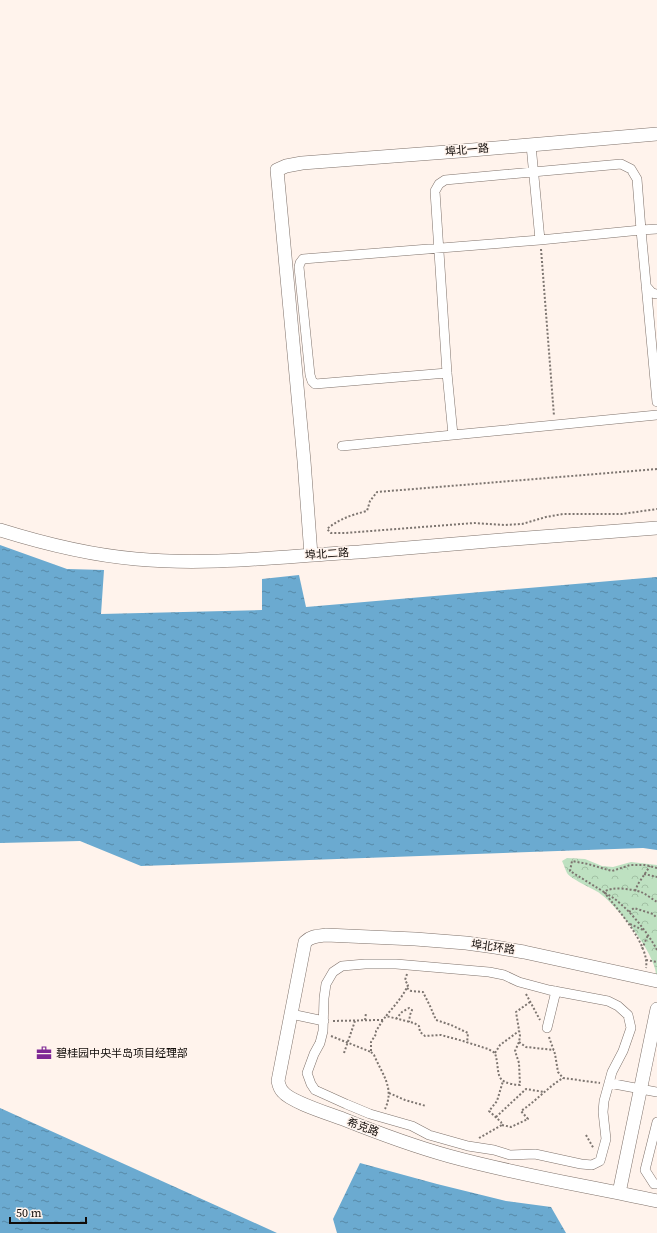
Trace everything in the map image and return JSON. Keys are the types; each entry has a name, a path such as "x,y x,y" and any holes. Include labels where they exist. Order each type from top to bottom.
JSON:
{"street":[{"name":"埠北一路","path":"311,555 304,461 277,170 286,166 302,163 657,134"},
{"path":"531,145 540,240"},
{"path":"453,435 447,373 435,191 439,184 445,180 621,164 631,169 637,180 646,286 655,357 657,402"},
{"path":"447,373 315,384 310,375 299,267 303,259 657,229"},
{"path":"646,286 652,293 657,294"},
{"path":"342,446 657,415"},
{"name":"埠北二路","path":"0,530 56,546 90,553 136,559 187,562 271,559 657,528"},
{"name":"埠北环路","path":"326,935 429,940 495,947 657,981"},
{"name":"希克路","path":"326,935 308,938 305,942 278,1081 282,1092 288,1097 412,1145 449,1156 493,1167 657,1201"},
{"path":"365,964 412,965 489,972 504,975 519,982 608,1002 618,1006 628,1014 631,1028 623,1051 612,1072 604,1101 603,1112 606,1139 600,1161 592,1165 535,1154 510,1155 429,1135 412,1126 381,1117 346,1104 315,1090 311,1084 307,1073 323,1034 326,984 333,972 342,966 365,964"},
{"path":"547,1028 556,991"},
{"path":"619,1193 657,1009"},
{"path":"291,1014 324,1021"},
{"path":"609,1083 640,1090 656,1089"},
{"path":"657,1122 645,1170 654,1184 657,1184"}],"path":[{"path":"540,240 555,425"},
{"path":"657,469 377,492 370,501 367,510 347,516 335,522 327,529 331,533 345,533 474,523 504,525 522,524 563,514 622,514 657,509"},
{"path":"657,868 645,865 630,865 612,871 572,861 570,871 612,896 644,930 657,950"},
{"path":"635,891 650,866"},
{"path":"644,874 657,877"},
{"path":"604,892 607,890 621,889 641,892 657,902"},
{"path":"604,892 629,924 642,949 647,966"},
{"path":"621,913 623,907"},
{"path":"628,912 634,908 653,914 657,918"},
{"path":"629,924 644,930"},
{"path":"642,949 648,935"},
{"path":"646,960 657,962"},
{"path":"371,1052 371,1042 376,1034 376,1031 386,1016 397,1005 407,988 408,985 405,980 412,965"},
{"path":"519,982 540,1020 547,1028 549,1040 556,1054 558,1072 563,1078"},
{"path":"407,988 411,991 423,992 436,1020 468,1033 467,1043"},
{"path":"519,1031 500,1046 495,1053 498,1075 503,1082 520,1085 519,1063 515,1051 519,1042 519,1031 516,1012 530,1002"},
{"path":"396,1019 402,1012 409,1008 412,1010 409,1022"},
{"path":"365,1020 366,1013"},
{"path":"386,1016 419,1026 420,1032 425,1036 441,1035 488,1049 495,1053"},
{"path":"324,1021 383,1020"},
{"path":"344,1053 355,1021"},
{"path":"323,1034 371,1052 374,1055 388,1084 389,1093 386,1107 381,1117"},
{"path":"519,1042 526,1047 554,1050"},
{"path":"466,1145 502,1125 511,1127 528,1119 521,1111 552,1084 563,1078 598,1084 609,1083"},
{"path":"502,1125 501,1122 489,1111 497,1101 503,1082"},
{"path":"496,1117 526,1089 544,1092"},
{"path":"389,1093 405,1100 426,1106"},
{"path":"586,1135 600,1161"}],"green space":[{"path":"567,858 585,859 602,866 613,867 631,862 657,865 657,974 649,954 642,942 615,907 598,892 577,881 567,873 562,861"}],"water":[{"path":"0,545 67,569 104,570 101,614 262,610 262,579 299,575 306,607 657,577 657,850 643,848 141,866 80,841 0,843"},
{"path":"0,1108 277,1233 0,1233"},
{"path":"360,1163 506,1201 551,1207 566,1233 337,1233 333,1219"}],"place":[{"name":"碧桂园中央半岛项目经理部","path":"44,1053"}]}
